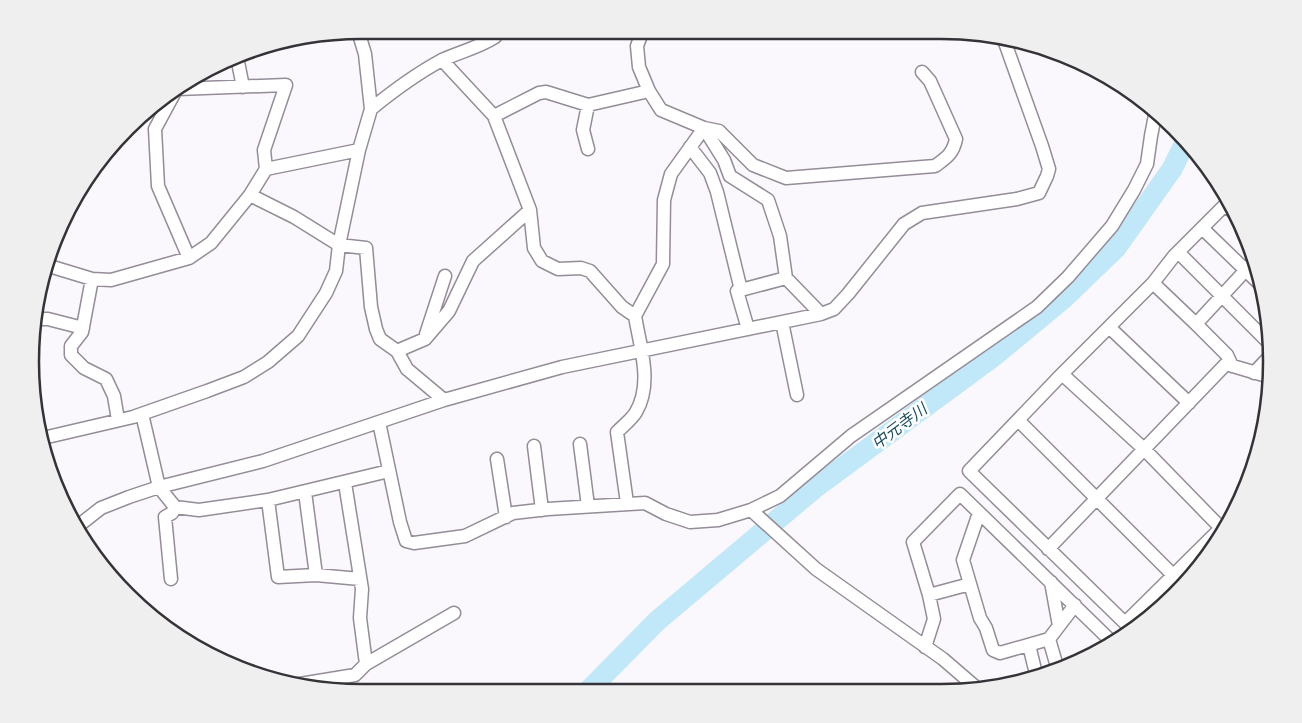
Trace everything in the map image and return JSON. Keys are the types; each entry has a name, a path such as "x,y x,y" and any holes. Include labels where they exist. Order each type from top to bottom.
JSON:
{"street":[{"path":"48,437 142,414 199,395 244,377 284,350 298,336 326,293 336,270 339,245 359,150 371,109 365,54 360,39"},
{"path":"371,109 399,86 442,60 484,44 492,39"},
{"path":"640,39 637,46 639,67 649,90 661,110 704,128 719,131 753,165 786,178 934,166 949,156 954,148 956,139 930,81 922,72"},
{"path":"82,523 101,508 160,487 263,461 444,400 562,367 821,314 834,309 904,224 922,213 1017,199 1039,193 1047,176 1048,169 1042,146 1006,46"},
{"path":"442,60 494,116 530,210 534,248 542,261 558,269 581,268 590,271 622,307 635,316"},
{"path":"238,63 243,87"},
{"path":"53,267 92,279 111,280 189,258 211,243 250,195 266,169 264,150 286,85 189,89"},
{"path":"494,116 539,93 546,92 588,105 649,90"},
{"path":"170,102 155,128 158,186 189,258"},
{"path":"588,105 583,130 588,149"},
{"path":"379,422 400,522 406,541 414,543 465,536 514,513 588,506 645,503 666,514 690,522 755,514 780,496 850,436 1036,307 1068,278 1112,226 1134,190 1147,164 1154,120"},
{"path":"627,503 617,432 635,414 642,400 645,378 635,316 664,264 664,200 671,174 704,128"},
{"path":"704,128 724,160 730,176 768,200 780,236 786,278 821,314"},
{"path":"690,147 710,173 717,192 741,290"},
{"path":"266,169 359,150"},
{"path":"250,195 294,217 339,245 366,248 371,307 380,339 397,351 408,369 444,400"},
{"path":"1207,544 1125,623 969,471 1153,283 1178,252 1223,207"},
{"path":"397,351 425,338 449,311 474,261 530,210"},
{"path":"1202,228 1251,276"},
{"path":"1178,252 1262,336"},
{"path":"1196,324 1249,267"},
{"path":"425,338 445,276"},
{"path":"748,329 737,291 786,278"},
{"path":"92,279 82,328 78,338 71,346 71,355 84,368 106,378 114,396 118,420"},
{"path":"1153,283 1227,355 1232,366"},
{"path":"42,319 82,328"},
{"path":"782,322 797,395"},
{"path":"1109,327 1189,403"},
{"path":"1254,373 1263,363"},
{"path":"1048,549 1226,364 1263,376"},
{"path":"1062,374 1144,450 1219,525"},
{"path":"142,414 160,487 175,507 199,510 268,500 389,471"},
{"path":"1018,420 1173,575"},
{"path":"580,444 588,506"},
{"path":"534,446 542,510"},
{"path":"497,459 506,517"},
{"path":"344,483 362,589 360,618 366,664"},
{"path":"305,492 316,575"},
{"path":"990,492 977,510 963,560 980,618 986,628 993,650 1000,653 1049,639 1091,591"},
{"path":"925,647 934,618 913,542 960,494 1108,637"},
{"path":"268,500 278,577 316,575 360,579"},
{"path":"171,579 165,517 172,513 175,507"},
{"path":"755,514 816,569 943,659 971,683"},
{"path":"1050,582 1059,626"},
{"path":"929,595 970,584"},
{"path":"319,681 355,675 366,664 454,613"},
{"path":"1049,639 1056,663"},
{"path":"1029,645 1035,670"}],"waterway":[{"name":"中元寺川","path":"595,684 657,621 816,487 994,356 1063,299 1116,248 1172,169 1182,148"}]}
